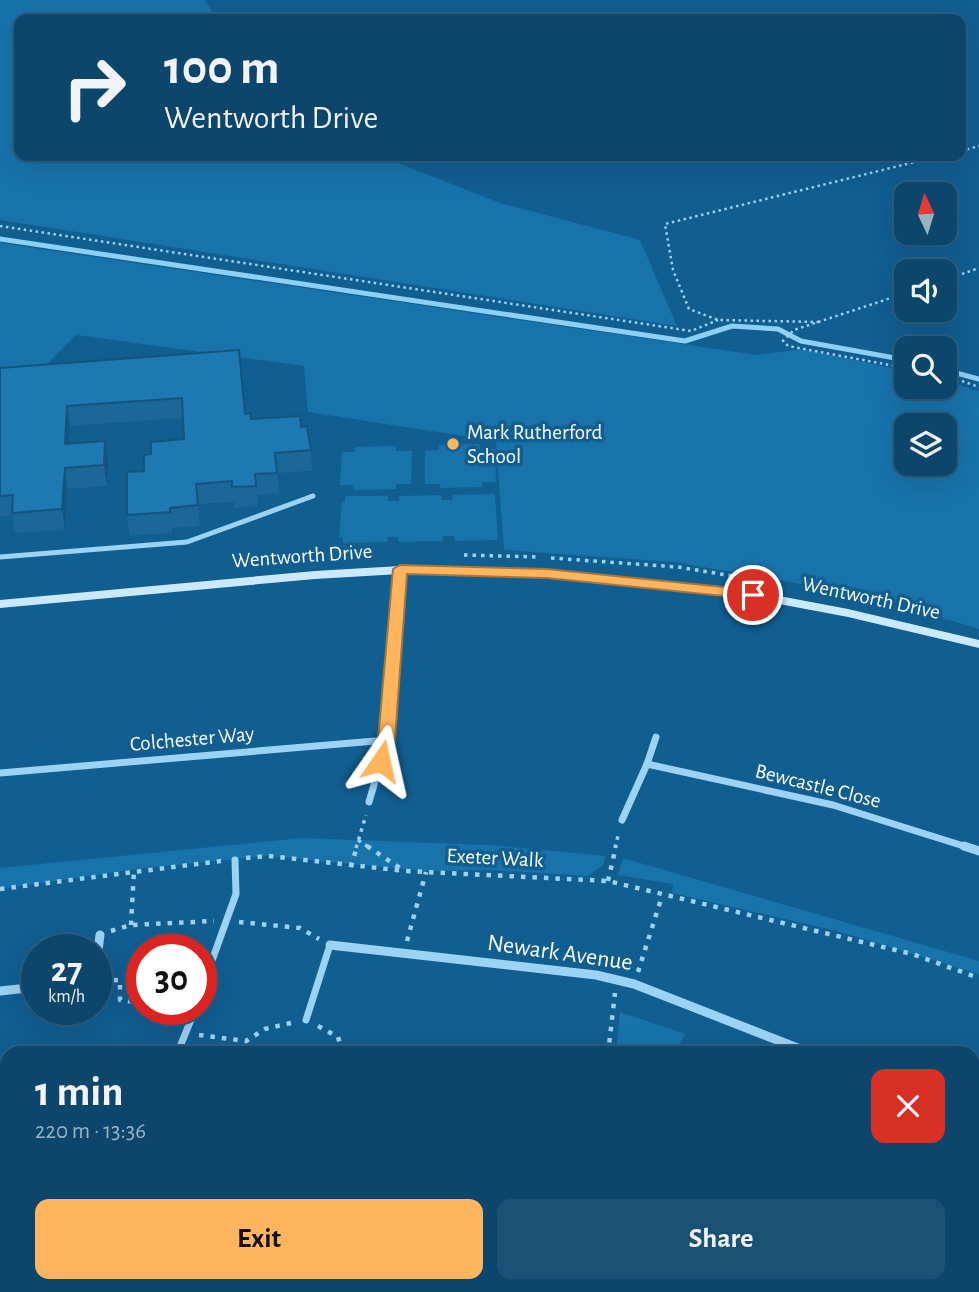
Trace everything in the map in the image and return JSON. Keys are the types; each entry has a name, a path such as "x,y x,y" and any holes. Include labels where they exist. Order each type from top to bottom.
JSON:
{"street":[{"name":"Wentworth Drive","path":"0,604 400,569 547,574 753,595 848,613 979,644"},
{"path":"369,802 387,740 400,569"},
{"path":"622,820 656,737"},
{"name":"Colchester Way","path":"0,773 387,740"},
{"name":"Bewcastle Close","path":"647,764 833,804 979,850"},
{"name":"Newark Avenue","path":"330,945 617,980 634,984 793,1046"},
{"path":"0,991 21,989"}],"lane":[{"path":"0,557 187,542 313,496"},
{"path":"217,947 236,894 235,860"},
{"path":"306,1020 330,945"},
{"path":"181,1046 190,1025"}],"path":[{"path":"819,322 718,320 689,309 673,270 665,224 919,161"},
{"path":"0,226 691,331 718,320"},
{"path":"957,275 979,268"},
{"path":"894,297 794,330 786,335 783,341 788,346 894,366"},
{"path":"957,379 979,387"},
{"path":"351,867 369,802"},
{"path":"608,881 622,820"},
{"path":"358,840 405,871"},
{"name":"Exeter Walk","path":"0,889 134,870 268,856 405,871 608,881 912,954 979,978"},
{"path":"131,925 134,870"},
{"path":"404,954 426,872"},
{"path":"634,984 662,896"},
{"path":"112,980 120,980 120,1000 126,1001"},
{"path":"609,1046 617,980"},
{"path":"187,1033 246,1041 265,1028 306,1020 338,1037 341,1046"}],"shaded area":[{"path":"0,0 205,0 214,14 14,14 14,161 393,161 500,203 640,240 677,326 0,220"},
{"name":"Mark Rutherford School","path":"0,243 757,355 803,349 894,368 894,399 957,399 957,385 979,391 979,629 865,595 674,562 504,550 496,441 308,412 304,366 76,335 26,385 0,381"},
{"path":"479,444 480,449 495,449 496,482 482,482 482,487 440,488 440,484 425,484 425,451 439,450 439,445"},
{"path":"396,446 396,451 412,451 411,484 396,484 396,489 354,490 353,485 340,485 342,452 355,452 355,447"},
{"path":"495,494 498,540 455,541 454,536 443,536 443,541 399,542 398,537 388,537 387,542 343,543 343,538 339,537 345,496 388,496 388,501 399,501 399,496 441,495 442,500 452,500 453,495"},
{"path":"302,838 488,845 606,856 603,865 588,876 490,870 426,871 267,856 136,869 0,889 0,868"},
{"path":"623,858 979,961 979,974 837,931 672,893 673,884 618,875"},
{"path":"620,1012 685,1034 679,1046 617,1046"}],"building":[{"path":"239,350 245,414 250,413 251,419 300,416 301,427 307,426 311,450 275,453 277,473 255,474 256,486 232,487 232,481 196,484 198,505 170,508 170,512 127,515 127,472 144,471 144,455 151,454 151,442 184,439 182,398 67,406 65,444 105,441 104,465 65,468 62,509 12,513 13,495 0,496 0,368"}],"waterway":[{"path":"0,239 685,341 732,326 778,329 801,341 894,358"},
{"path":"957,373 979,379"}],"place":[{"name":"Mark Rutherford School","path":"453,444"}],"route":[{"path":"381,761 387,740 400,569 547,574 753,595"}]}
